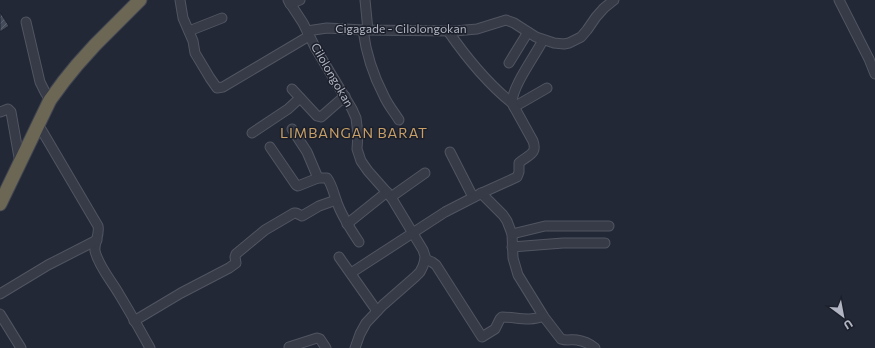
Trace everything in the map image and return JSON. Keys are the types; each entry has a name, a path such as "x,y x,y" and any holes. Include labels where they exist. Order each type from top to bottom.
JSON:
{"highway":[{"path":"0,204 50,100 77,65 95,45 140,0"}],"street":[{"path":"180,0 183,18 194,44 195,53 217,88 220,88 308,33"},
{"path":"289,2 300,0"},
{"path":"365,0 365,46 374,74 384,97 399,120"},
{"name":"Cigagade - Cilolongokan","path":"308,33 327,28 365,30 466,30 477,29 506,20 543,40 554,43 569,44 581,37 604,8 614,0"},
{"path":"839,0 875,74"},
{"name":"Cilolongokan","path":"289,2 303,23 316,49 345,96 356,118 358,134 357,149 361,161 389,194 423,250 425,259"},
{"path":"188,31 222,18"},
{"path":"26,22 40,82 50,100"},
{"path":"351,274 413,232 440,210 515,179 518,175 519,163 534,151 535,148 533,141 513,105 477,69 459,48 448,31"},
{"path":"510,63 528,32"},
{"path":"513,105 512,98 519,82 543,40"},
{"path":"513,105 547,88"},
{"path":"292,89 317,116 321,117 345,96"},
{"path":"252,133 300,98"},
{"path":"0,112 8,109 11,112 20,164"},
{"path":"38,124 98,226 99,232 95,247 101,264 150,348"},
{"path":"292,129 307,152 318,178"},
{"path":"270,148 296,186 318,178 327,178 347,224 359,242"},
{"path":"450,152 477,195 503,215 507,221 512,234 513,258 518,275 544,316 561,339 582,341 595,348"},
{"path":"347,224 389,194 425,173"},
{"path":"134,321 181,293 229,268 236,263 236,254 268,228 294,213 302,216 319,206 336,200"},
{"path":"512,234 549,226 609,226"},
{"path":"0,294 48,265 97,240"},
{"path":"512,247 563,243 605,243"},
{"path":"339,257 377,311"},
{"path":"355,348 363,329 377,311 415,277 423,266 425,259 436,265 482,337 494,330 502,317 535,319 544,316"},
{"path":"0,314 21,348"},
{"path":"289,347 317,338 320,339 326,348"}],"building":[{"path":"0,12 9,26 0,32"}],"district":[{"name":"LIMBANGAN BARAT","path":"354,133"}]}
